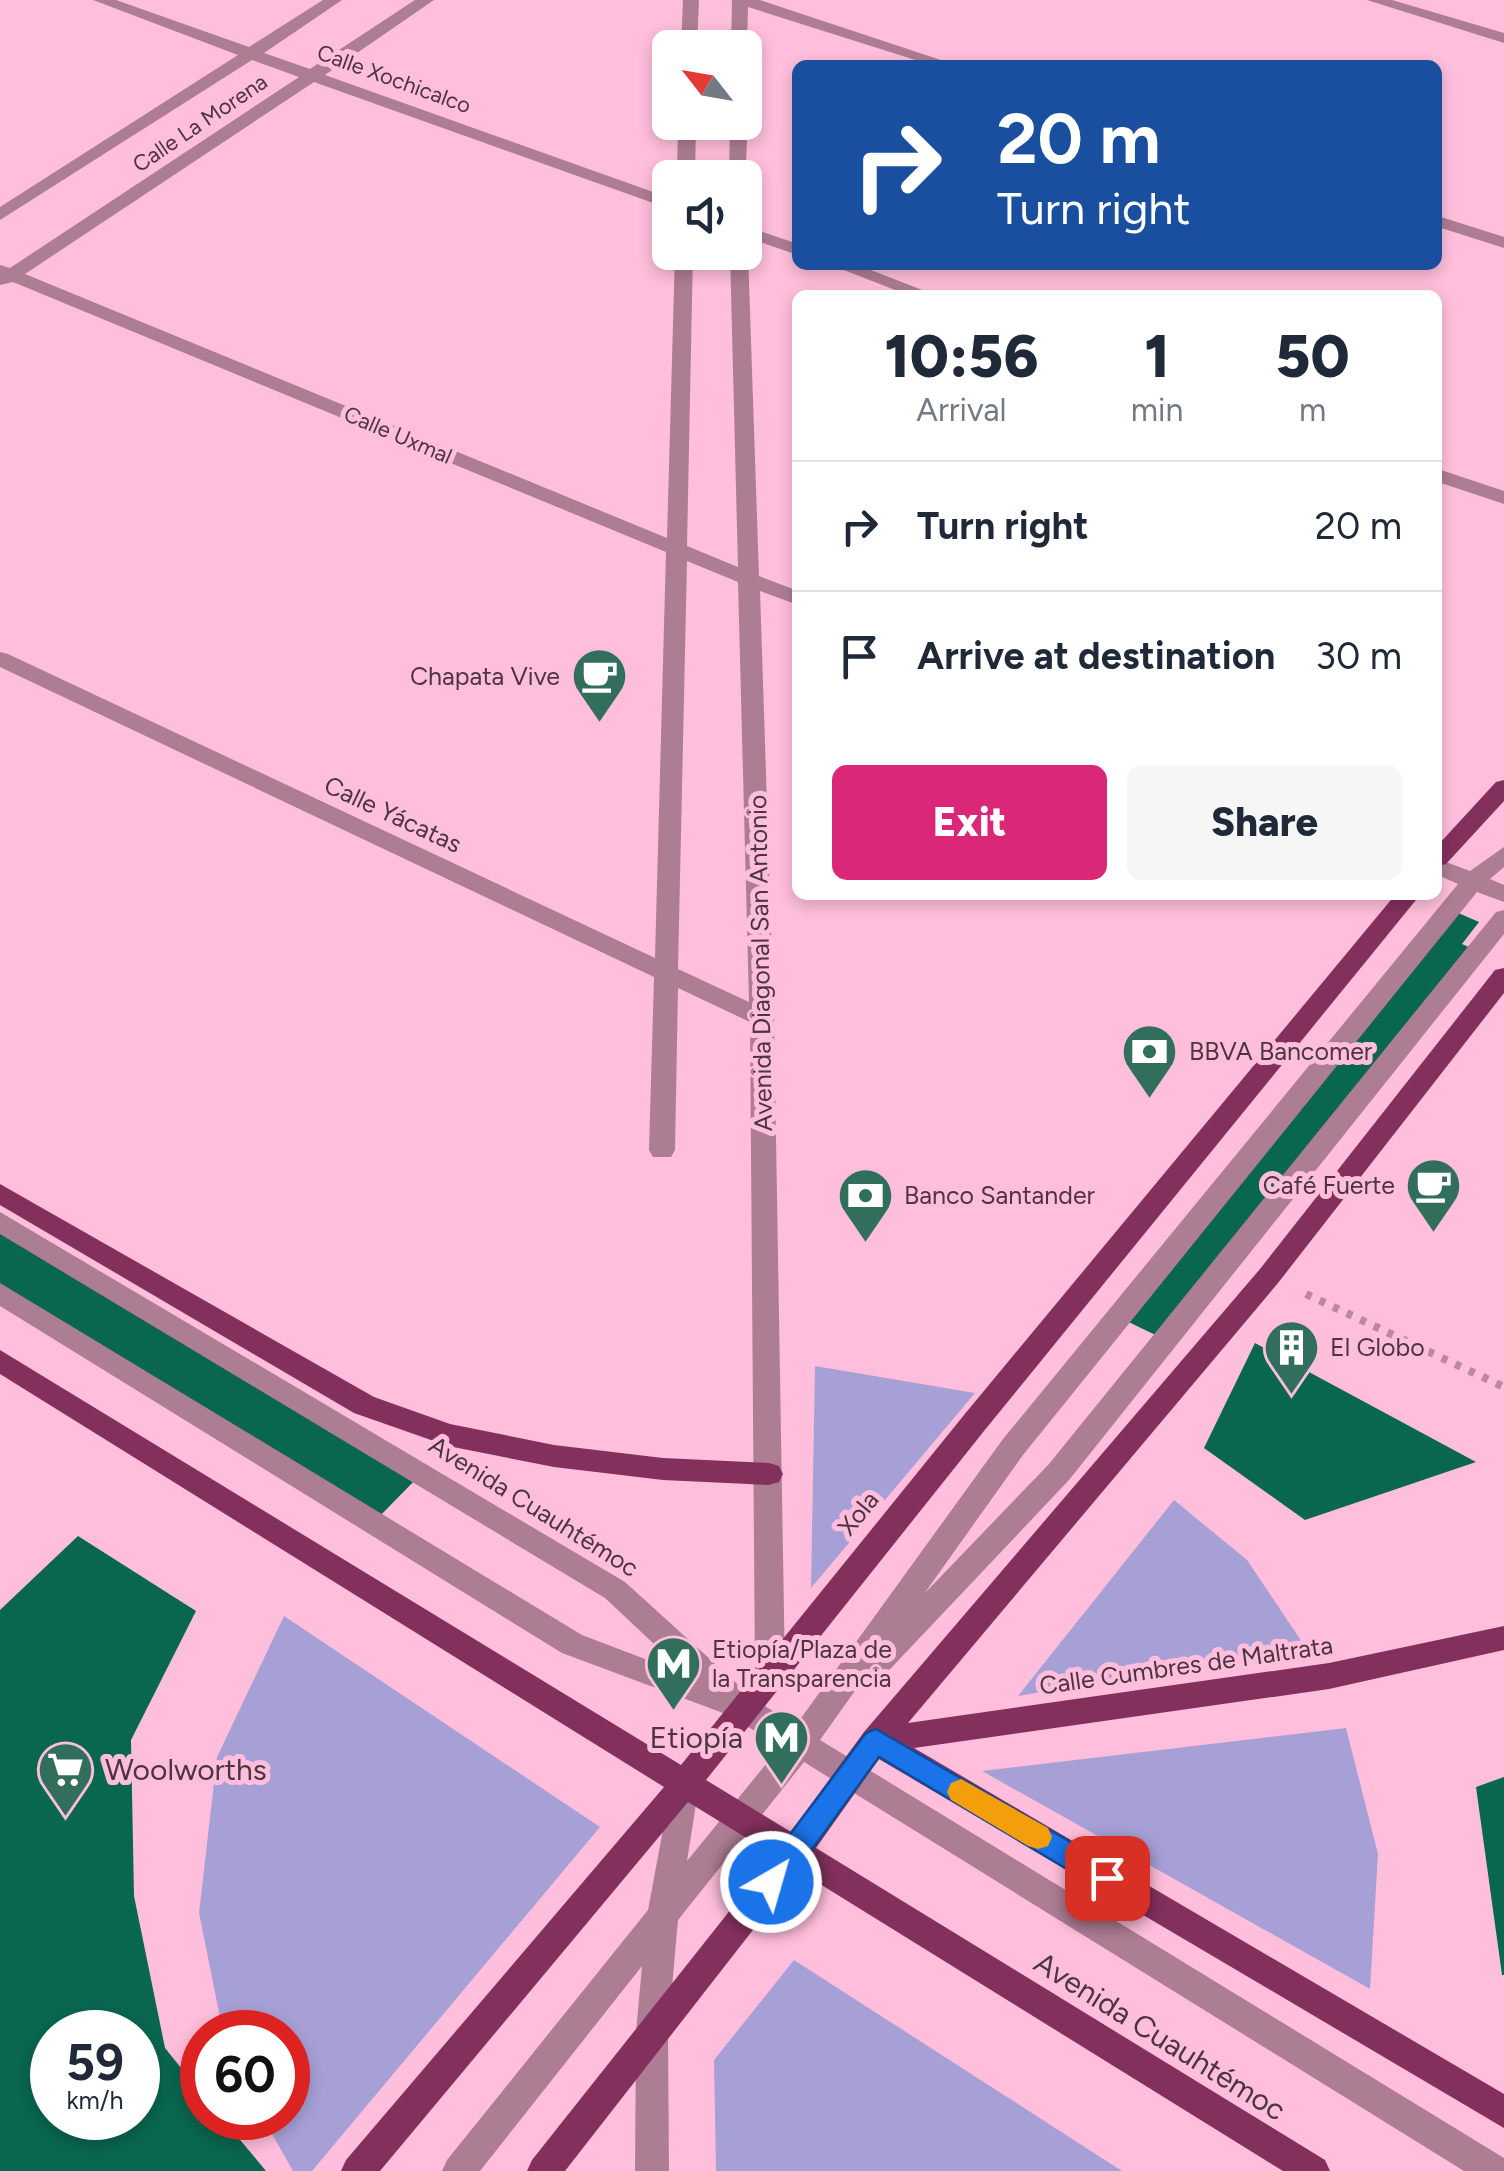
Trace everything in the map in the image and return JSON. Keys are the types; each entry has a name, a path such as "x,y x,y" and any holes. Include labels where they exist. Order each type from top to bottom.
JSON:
{"main road":[{"path":"1442,858 1504,788"},
{"name":"Xola","path":"358,2171 684,1785 770,1674 1404,900"},
{"path":"544,2171 876,1741 1269,1276 1504,976"},
{"name":"Avenida Cuauhtémoc","path":"0,1193 364,1405 448,1435 554,1456 663,1469 768,1474"},
{"name":"Avenida Cuauhtémoc","path":"0,1361 1313,2171"},
{"name":"Calle Cumbres de Maltrata","path":"876,1741 1329,1676 1504,1638"},
{"path":"876,1741 1504,2112"}],"street":[{"name":"Calle Xochicalco","path":"101,0 652,198"},
{"name":"Calle La Morena","path":"0,215 334,0"},
{"name":"Calle La Morena","path":"4,276 426,0"},
{"path":"689,30 690,0"},
{"path":"741,30 742,0 932,60"},
{"path":"1375,0 1504,38"},
{"path":"1442,222 1504,242"},
{"path":"762,238 792,248"},
{"path":"662,1150 684,270"},
{"name":"Avenida Diagonal San Antonio","path":"740,270 752,580 762,1018 770,1674"},
{"path":"854,270 912,290"},
{"name":"Calle Uxmal","path":"4,276 792,597"},
{"path":"1442,476 1504,498"},
{"name":"Calle Yácatas","path":"0,659 762,1018"},
{"path":"459,2171 800,1744 1013,1446 1473,881 1504,854"},
{"path":"1442,865 1504,894"},
{"path":"800,1744 1058,1472 1504,918"},
{"name":"Avenida Cuauhtémoc","path":"0,1222 615,1590 744,1709"},
{"path":"0,1294 572,1644 744,1709 1496,2171"},
{"path":"652,2171 652,2032 663,1916 684,1785"}],"path":[{"path":"1269,1276 1504,1387"}],"shaded area":[{"path":"815,1366 975,1393 811,1588"},
{"path":"1174,1500 1247,1560 1306,1648 1018,1696"},
{"path":"284,1616 600,1827 312,2171 293,2171 275,2140 310,2140 310,2010 219,2010 199,1913 217,1757"},
{"path":"1346,1728 1378,1854 1370,1989 982,1771"},
{"path":"794,1960 1122,2171 716,2171 714,2060"}],"building":[{"path":"1456,912 1479,922 1462,944 1473,949 1166,1340 1116,1316"},
{"path":"0,1223 420,1475 375,1521 0,1291"},
{"name":"El Globo","path":"1255,1343 1476,1462 1305,1520 1204,1448"},
{"name":"Woolworths","path":"78,1536 196,1611 131,1740 134,1896 157,2010 30,2010 30,2140 160,2140 160,2023 165,2048 180,2067 180,2140 240,2140 266,2171 0,2171 0,1610"},
{"path":"1504,1777 1504,1975 1502,1975 1476,1787"}],"slow traffic":[{"path":"961,1792 1038,1837"}],"place":[{"name":"Chapata Vive","path":"599,725"},
{"name":"BBVA Bancomer","path":"1150,1100"},
{"name":"Café Fuerte","path":"1434,1234"},
{"name":"Banco Santander","path":"865,1244"},
{"name":"El Globo","path":"1291,1396"},
{"name":"Etiopía/Plaza de la Transparencia","path":"673,1712"},
{"name":"Etiopía","path":"782,1786"},
{"name":"Woolworths","path":"66,1818"}],"route":[{"path":"771,1882 876,1741 1107,1878"}]}
